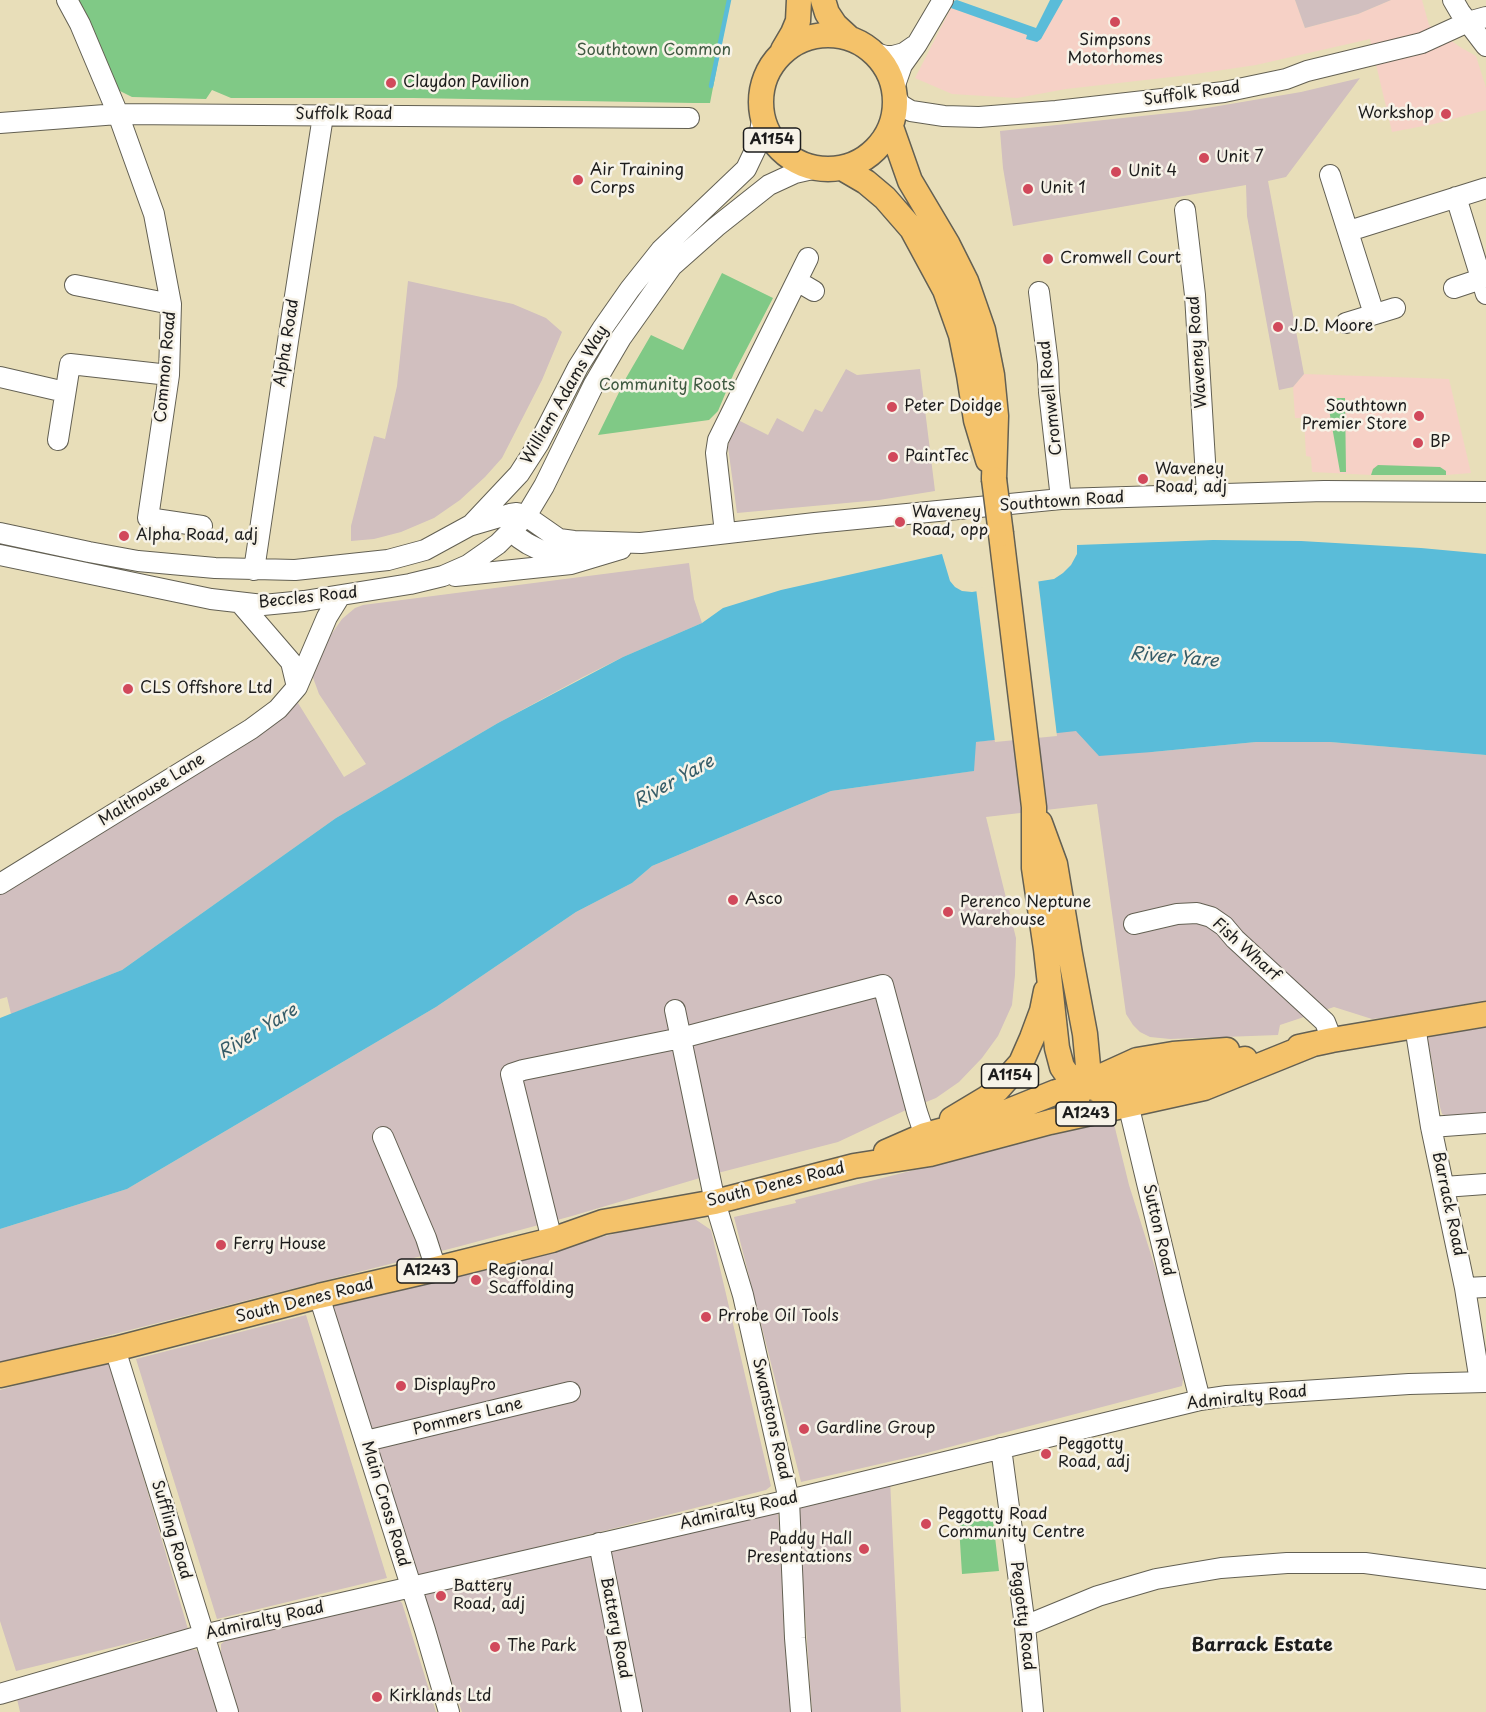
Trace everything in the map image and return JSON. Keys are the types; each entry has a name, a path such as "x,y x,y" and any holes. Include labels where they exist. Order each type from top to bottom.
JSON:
{"main road":[{"name":"A1154","path":"783,50 803,38 825,34 848,37 862,43 884,63 895,92 895,112 891,127 883,141 872,153 858,162 830,170 799,163 783,153 771,139 762,121 759,105 762,84 771,65 793,33 798,21 799,0"},
{"name":"A1154","path":"823,0 826,13 848,37"},
{"name":"A1154","path":"891,127 910,181 966,281 983,330 992,375 996,416 994,479 1034,807 1034,868 1057,1048 1062,1067 1068,1077 1082,1085 1088,1066 1085,1034 1055,864 1034,807"},
{"name":"A1154","path":"842,168 866,182 885,198 912,230 945,290 961,335 976,420 994,479"},
{"name":"A1154","path":"927,1144 998,1090 1021,1063 1042,1011 1049,980"},
{"name":"A1243","path":"1415,1026 1486,1014"},
{"name":"South Denes Road","path":"0,1375 116,1349 319,1296 552,1240 603,1222 715,1202 854,1166 927,1144 1056,1092 1082,1085 1177,1073 1322,1042 1415,1026"},
{"name":"A1154","path":"1085,1034 1095,1054 1104,1060 1120,1082"},
{"name":"South Denes Road","path":"927,1144 1050,1122 1120,1082 1137,1060 1173,1054 1322,1042"},
{"name":"South Denes Road","path":"1050,1122 1069,1109 1076,1100 1082,1085"}],"street":[{"name":"Common Road","path":"67,0 80,24 117,114 154,214 171,304 169,375 148,518 202,526"},
{"path":"895,92 902,65 943,0"},
{"path":"1453,0 1477,20 1486,46"},
{"name":"Suffolk Road","path":"895,92 901,105 911,111 953,116 1001,117 1224,92 1286,79 1307,71 1422,43 1477,20"},
{"path":"875,53 893,56 904,53 917,44"},
{"name":"Suffolk Road","path":"0,123 117,114 689,118"},
{"name":"Alpha Road","path":"254,570 323,116"},
{"name":"William Adams Way","path":"470,526 519,474 539,443 578,367 630,289 661,250 746,169 757,146 762,121"},
{"name":"William Adams Way","path":"516,520 544,486 599,375 621,338 672,266 769,185 795,173 817,168"},
{"path":"1330,175 1374,314"},
{"path":"1349,231 1486,188"},
{"path":"1454,288 1484,286 1456,197"},
{"name":"Waveney Road","path":"1185,210 1195,295 1207,494"},
{"path":"725,533 716,453 718,440 806,286 808,258"},
{"path":"75,285 171,304"},
{"name":"Cromwell Road","path":"1039,295 1061,499"},
{"path":"1346,323 1395,308"},
{"path":"58,440 70,364 169,375"},
{"path":"0,377 65,392"},
{"name":"William Adams Way","path":"516,520 512,495 519,474"},
{"name":"Southtown Road","path":"516,520 574,542 640,543 1061,499 1324,491 1486,492"},
{"path":"470,526 516,520 519,538 544,552 560,555 610,552"},
{"name":"Beccles Road","path":"0,555 171,592 241,604 285,604 410,584 443,576 468,565 498,544 516,520"},
{"name":"Beccles Road","path":"0,533 138,561 254,570 319,568 388,560 424,550 470,526"},
{"name":"Southtown Road","path":"443,576 571,564 640,543"},
{"name":"Malthouse Lane","path":"0,884 251,729 278,709 297,687 327,617 340,596"},
{"path":"241,604 291,662 297,687"},
{"name":"Fish Wharf","path":"1134,924 1177,914 1197,913 1211,917 1325,1022 1322,1042"},
{"path":"552,1240 511,1074 523,1070 681,1038 883,986 927,1144"},
{"name":"Swanstons Road","path":"675,1010 715,1202 743,1295 789,1500 795,1638 801,1712"},
{"name":"Barrack Road","path":"1415,1026 1431,1127 1483,1382"},
{"name":"Sutton Road","path":"1120,1082 1200,1400"},
{"path":"1431,1127 1486,1123"},
{"path":"383,1137 426,1238 436,1269"},
{"path":"1444,1187 1486,1184"},
{"path":"1465,1288 1486,1287"},
{"name":"Main Cross Road","path":"319,1296 449,1712"},
{"name":"Suffling Road","path":"116,1349 228,1712"},
{"name":"Admiralty Road","path":"3,1696 203,1635 789,1500 1200,1400 1227,1396 1409,1384 1483,1382"},
{"name":"Pommers Lane","path":"366,1441 570,1392"},
{"name":"Peggotty Road","path":"1001,1448 1025,1626 1033,1712"},
{"name":"Battery Road","path":"599,1543 632,1712"},
{"path":"1025,1626 1110,1593 1156,1579 1221,1568 1287,1563 1365,1563 1486,1579"}],"shaded area":[{"path":"1063,0 1295,0 1305,28 1358,14 1391,0 1422,0 1429,25 1476,56 1486,88 1486,110 1392,132 1370,39 1256,65 1066,89 1017,98 952,94 915,78 951,8 1028,35 1026,38 1059,8"},
{"path":"1295,0 1391,0 1358,14 1305,28"},
{"path":"1360,78 1286,177 1268,181 1304,374 1293,387 1279,390 1247,216 1246,185 1013,226 1003,168 1000,131 1189,111 1301,92"},
{"path":"408,281 513,304 546,318 562,332 542,380 502,458 485,477 460,500 434,518 401,532 374,539 351,541 351,526 374,436 385,439 397,386"},
{"path":"846,369 857,375 920,369 935,491 879,500 737,513 728,447 732,431 738,420 768,435 777,418 803,432 815,409 822,412"},
{"path":"1304,374 1449,379 1471,473 1372,475 1312,472 1311,457 1306,456 1304,418 1295,418 1293,387"},
{"path":"689,563 694,599 702,623 583,677 498,723 336,818 122,970 11,1014 7,997 0,999 0,889 298,703 344,777 366,764 319,694 312,675 326,642 342,619 355,608 363,605"},
{"path":"1076,730 1152,752 1256,742 1330,742 1486,755 1486,1000 1407,1015 1372,1019 1334,1007 1280,1025 1278,1035 1170,1039 1150,1037 1140,1032 1126,1014 1097,804 986,817 1016,938 1012,1005 998,1036 982,1058 959,1082 936,1098 838,1142 710,1175 457,1247 0,1363 0,1229 127,1189 436,1007 576,912 632,883 652,866 831,791 973,771 975,742"},
{"path":"1486,1022 1486,1113 1446,1116 1442,1114 1440,1107 1428,1040 1429,1033"},
{"path":"1113,1120 1129,1185 1159,1280 1183,1379 1182,1386 919,1455 801,1482 734,1217 796,1203 795,1200"},
{"path":"689,1215 711,1230 771,1486 766,1490 620,1527 419,1576 415,1574 334,1314 335,1304"},
{"path":"306,1315 387,1578 217,1619 136,1359"},
{"path":"108,1361 118,1391 188,1629 16,1671 0,1621 0,1390"},
{"path":"890,1479 901,1712 812,1712 797,1504"},
{"path":"778,1511 792,1712 641,1712 609,1549"},
{"path":"596,1549 628,1712 462,1712 423,1596 424,1592"},
{"path":"390,1599 399,1600 402,1603 436,1712 239,1712 221,1654 221,1644 225,1641"},
{"path":"190,1649 196,1650 199,1654 217,1712 20,1712 17,1699 19,1696"}],"green space":[{"name":"Southtown Common","path":"76,0 730,0 710,103 694,103 413,98 231,98 212,90 206,99 132,97 118,90"},
{"name":"Community Roots","path":"722,273 773,298 734,373 718,411 709,420 598,435 626,378 651,335 683,350"},
{"path":"1327,398 1345,398 1346,472 1340,472"},
{"path":"1378,465 1440,467 1446,471 1446,475 1371,475 1373,469"},
{"path":"993,1520 999,1571 962,1574 959,1526 964,1522"}],"water":[{"path":"957,0 1036,28 1050,0 1063,0 1041,39 1037,42 1026,39 1027,35 951,8 953,1"},
{"name":"River Yare","path":"1213,540 1301,541 1486,554 1486,755 1330,742 1256,742 1099,756 1076,731 976,742 974,771 831,791 652,866 632,883 576,912 436,1007 127,1189 0,1229 0,1018 122,970 336,818 498,723 623,657 702,623 723,608 781,590 942,554 950,581 962,591 972,592 1054,579 1071,565 1077,554 1077,545"}],"pier":[{"path":"1038,579 1057,736 995,742 976,588"}],"waterway":[{"path":"711,86 729,0"}],"place":[{"name":"Simpsons Motorhomes","path":"1115,22"},
{"name":"Claydon Pavilion","path":"391,83"},
{"name":"Workshop","path":"1446,114"},
{"name":"Unit 7","path":"1204,158"},
{"name":"Unit 4","path":"1116,172"},
{"name":"Air Training Corps","path":"578,180"},
{"name":"Unit 1","path":"1028,189"},
{"name":"Cromwell Court","path":"1048,259"},
{"name":"J.D. Moore","path":"1278,327"},
{"name":"Peter Doidge","path":"892,407"},
{"name":"Southtown Premier Store","path":"1419,416"},
{"name":"BP","path":"1418,443"},
{"name":"PaintTec","path":"893,457"},
{"name":"Waveney Road, adj","path":"1143,479"},
{"name":"Waveney Road, opp","path":"900,522"},
{"name":"Alpha Road, adj","path":"124,536"},
{"name":"CLS Offshore Ltd","path":"128,689"},
{"name":"Asco","path":"733,900"},
{"name":"Perenco Neptune Warehouse","path":"948,912"},
{"name":"Ferry House","path":"221,1245"},
{"name":"Regional Scaffolding","path":"476,1280"},
{"name":"Prrobe Oil Tools","path":"706,1317"},
{"name":"DisplayPro","path":"401,1386"},
{"name":"Gardline Group","path":"804,1429"},
{"name":"Peggotty Road, adj","path":"1046,1454"},
{"name":"Peggotty Road Community Centre","path":"926,1524"},
{"name":"Paddy Hall Presentations","path":"864,1549"},
{"name":"Battery Road, adj","path":"441,1596"},
{"name":"The Park","path":"495,1647"},
{"name":"Kirklands Ltd","path":"377,1697"}],"district":[{"name":"Barrack Estate","path":"1262,1646"}]}
